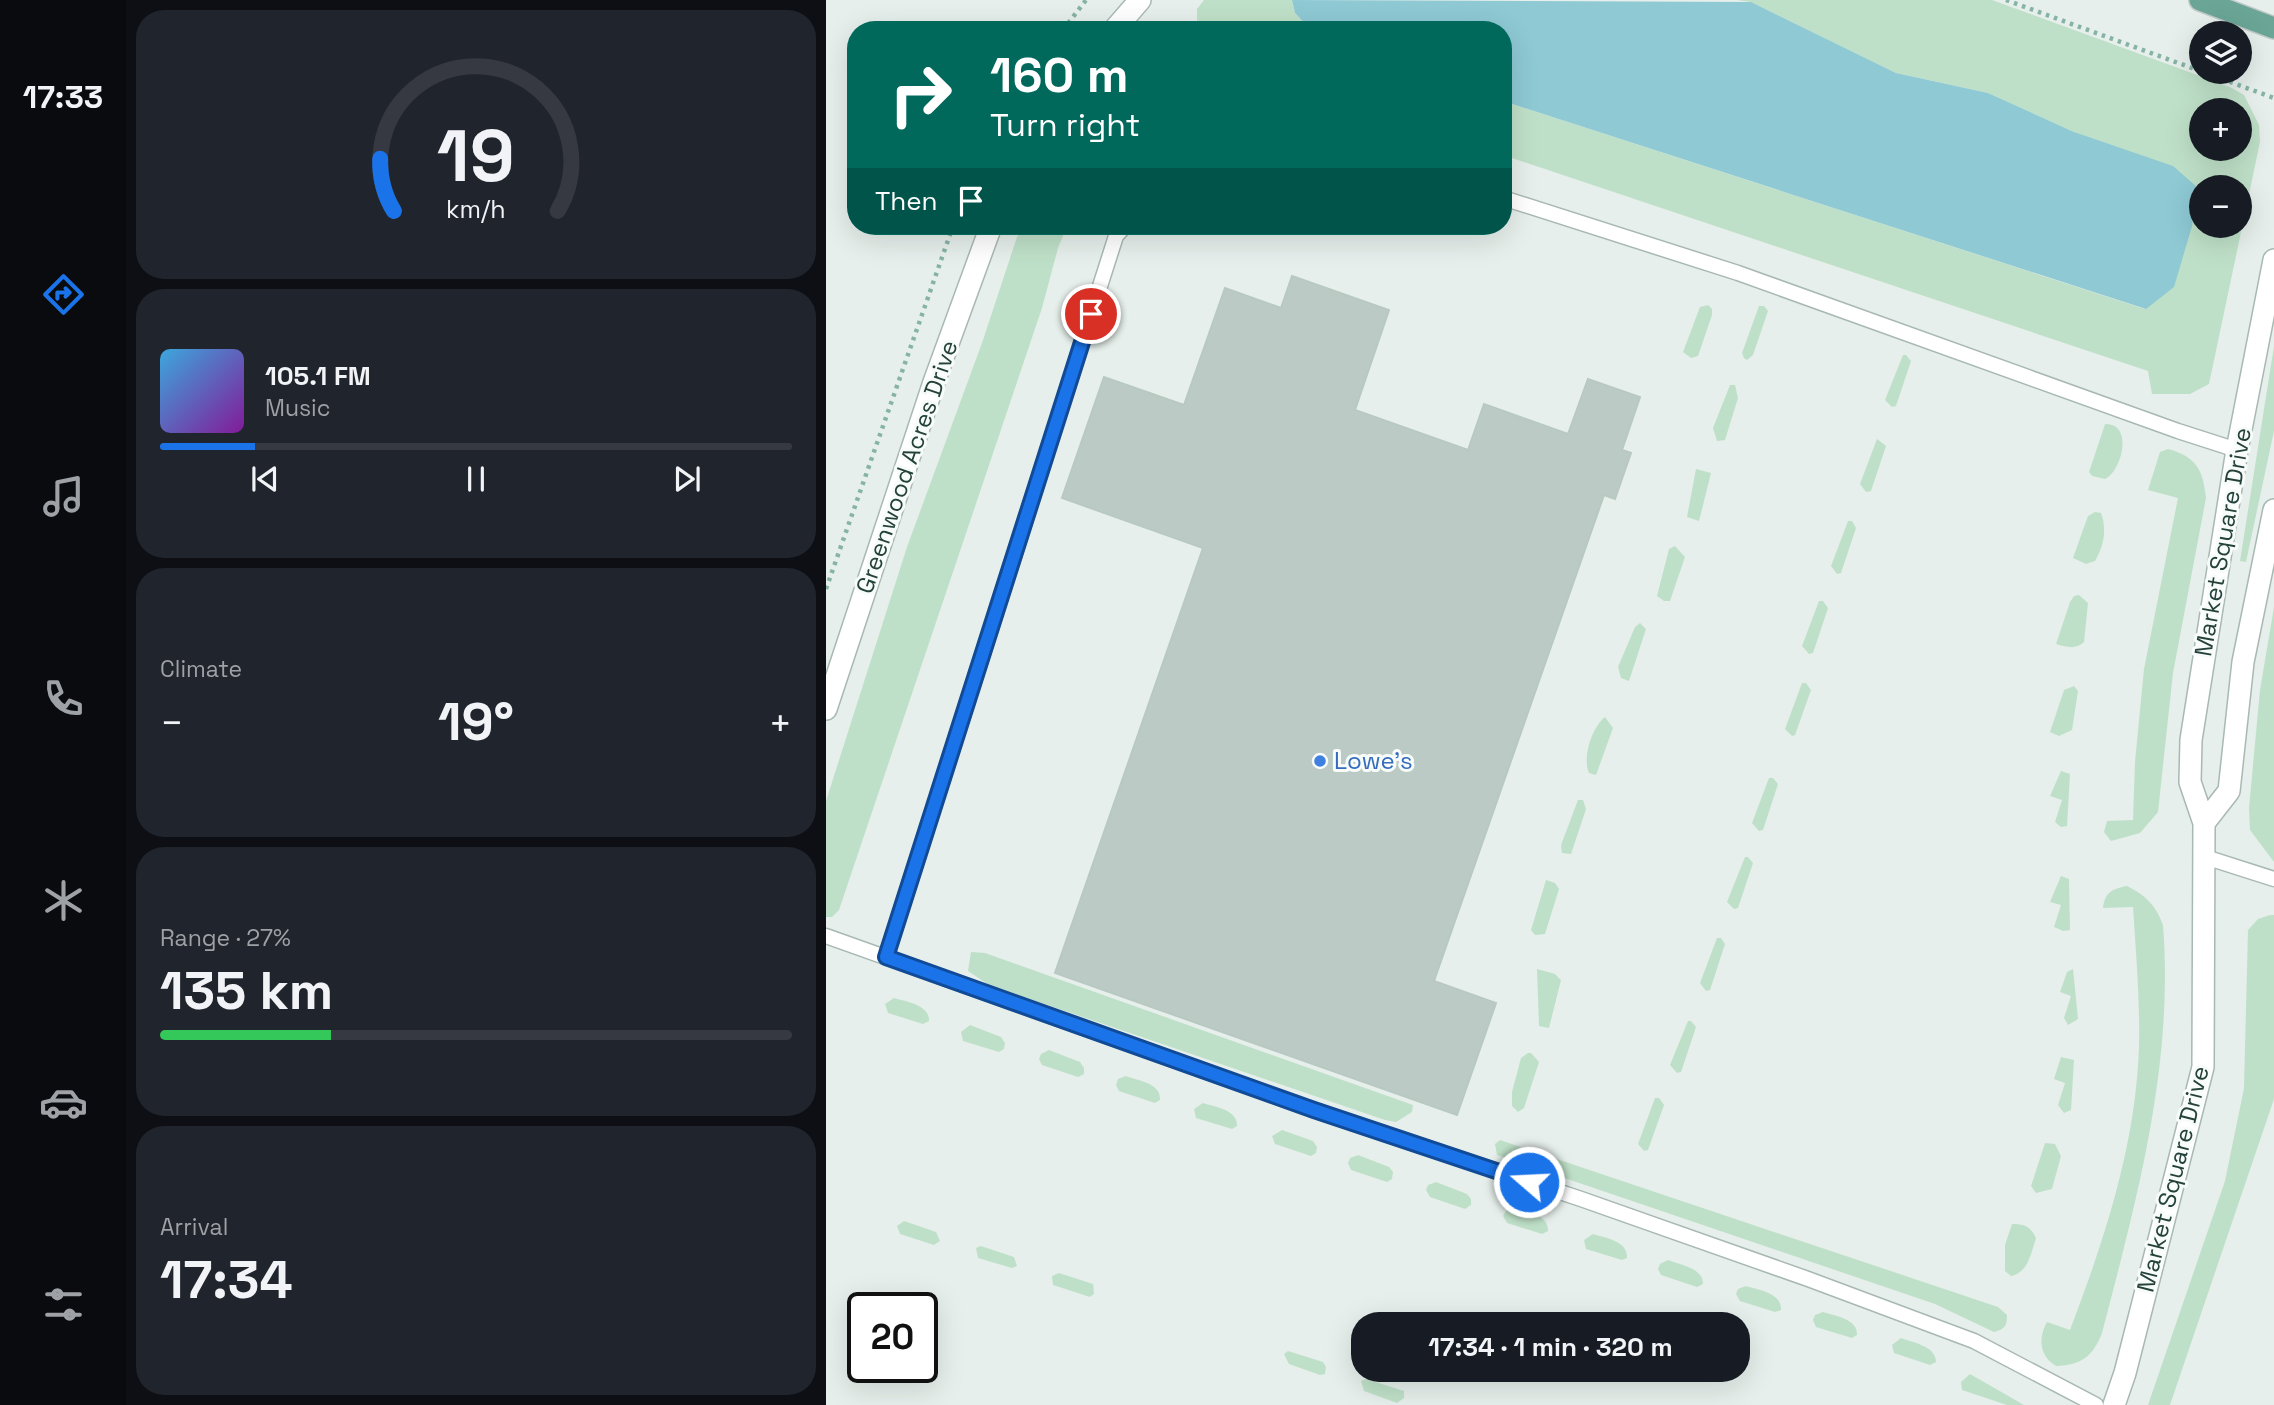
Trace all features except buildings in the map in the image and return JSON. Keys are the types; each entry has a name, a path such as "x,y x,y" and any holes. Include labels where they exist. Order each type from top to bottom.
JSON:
{"main road":[{"path":"2200,0 2274,28"}],"street":[{"path":"1122,21 1140,0"},
{"name":"Greenwood Acres Drive","path":"826,709 933,382 988,235"},
{"name":"Market Square Drive","path":"2114,1405 2203,1067 2204,823 2190,782 2191,740 2237,450 2274,260"},
{"name":"Market Square Drive","path":"2204,823 2228,791 2244,662 2274,510"}],"lane":[{"path":"1512,201 1738,273 2237,450"},
{"path":"886,957 1117,235"},
{"path":"2202,856 2274,879"},
{"path":"826,936 1314,1110 1808,1279 1974,1341 2096,1405"}],"path":[{"path":"1070,21 1086,0"},
{"path":"2006,0 2274,98"},
{"path":"826,589 950,235"}],"green space":[{"path":"1204,0 1292,0 1295,13 1303,21 1197,21 1197,9"},
{"path":"1737,0 1992,0 2189,72 2189,84 2222,84 2244,95 2246,98 2189,98 2189,161 2252,161 2252,111 2259,125 2260,142 2252,180 2252,175 2189,175 2189,238 2240,238 2209,384 2190,394 2152,394 2148,371 1512,158 1512,104 2145,309 2074,132 1988,93 1896,73 1751,2"},
{"path":"1063,235 1042,308 839,910 832,917 826,917 826,801 907,547 982,343 1017,237"},
{"path":"1708,305 1712,309 1712,315 1698,356 1691,358 1683,352 1700,307"},
{"path":"1759,306 1764,306 1768,311 1753,355 1747,360 1742,353"},
{"path":"2274,346 2274,431 2246,562 2240,561"},
{"path":"1903,355 1911,361 1896,406 1892,407 1885,400"},
{"path":"1730,385 1735,385 1738,398 1725,440 1717,441 1713,428"},
{"path":"2105,424 2120,431 2122,448 2116,467 2105,479 2092,476 2089,472"},
{"path":"1877,439 1886,446 1871,491 1866,492 1860,484"},
{"path":"2168,449 2186,456 2197,466 2206,498 2173,673 2158,812 2140,833 2111,841 2104,832 2107,821 2133,820 2135,762 2144,669 2178,498 2148,490 2160,452"},
{"path":"1696,469 1711,473 1699,521 1687,517"},
{"path":"2095,512 2101,513 2104,537 2095,561 2086,564 2073,558 2088,516"},
{"path":"1848,521 1852,521 1856,528 1841,573 1837,574 1831,566"},
{"path":"1675,546 1685,557 1670,601 1664,601 1657,596 1669,549"},
{"path":"2079,595 2088,603 2084,642 2074,647 2056,644 2070,602 2074,596"},
{"path":"1819,601 1823,601 1828,608 1813,653 1809,654 1802,646"},
{"path":"2274,607 2274,862 2250,830 2249,808 2260,690"},
{"path":"1640,623 1646,629 1629,681 1621,678 1618,667 1635,627"},
{"path":"1802,683 1806,683 1811,690 1795,735 1792,736 1785,729"},
{"path":"2074,686 2078,691 2072,730 2059,736 2050,732 2064,690"},
{"path":"1605,717 1613,728 1596,775 1589,773 1587,767 1588,751 1596,728"},
{"path":"2061,771 2070,774 2067,826 2061,827 2055,822 2062,800 2050,796"},
{"path":"1769,778 1773,778 1778,784 1763,830 1759,831 1752,823"},
{"path":"1578,800 1583,800 1586,809 1571,854 1562,853 1561,845"},
{"path":"1745,857 1753,863 1738,908 1734,909 1727,902"},
{"path":"2061,876 2069,879 2070,930 2063,931 2054,927 2061,905 2050,902"},
{"path":"1546,880 1555,883 1559,889 1545,934 1535,935 1531,930"},
{"path":"2127,886 2149,901 2163,925 2165,977 2158,1080 2140,1182 2102,1333 2095,1348 2085,1358 2073,1364 2056,1366 2043,1352 2042,1334 2047,1322 2070,1330 2106,1226 2132,1119 2139,1046 2133,907 2103,908 2105,898 2110,892"},
{"path":"2274,915 2274,1099 2170,1405 2148,1405 2225,1181 2244,1088 2248,930 2258,919"},
{"path":"1717,938 1721,938 1725,944 1710,990 1706,991 1700,983"},
{"path":"971,952 985,953 1413,1105 1412,1112 1396,1122 1385,1120 989,985 968,971"},
{"path":"1537,969 1555,974 1561,980 1549,1028 1539,1026"},
{"path":"2073,969 2078,1019 2068,1025 2064,1018 2071,996 2060,992 2067,972"},
{"path":"894,998 922,1008 929,1021 923,1024 888,1013 885,1004"},
{"path":"1688,1021 1696,1027 1681,1072 1677,1073 1670,1065"},
{"path":"970,1025 1001,1037 1005,1043 1004,1049 999,1052 963,1041 961,1032"},
{"path":"1049,1050 1080,1062 1084,1074 1078,1077 1042,1065 1039,1059 1041,1054"},
{"path":"1528,1053 1539,1062 1524,1108 1518,1112 1512,1106 1512,1092 1521,1058"},
{"path":"2061,1057 2074,1060 2071,1110 2064,1113 2058,1105 2065,1083 2054,1079"},
{"path":"1126,1076 1153,1086 1160,1100 1155,1103 1119,1091 1116,1085 1118,1079"},
{"path":"1655,1098 1659,1098 1664,1105 1648,1150 1644,1151 1638,1144"},
{"path":"1203,1103 1230,1113 1237,1126 1232,1129 1196,1118 1194,1109"},
{"path":"1282,1130 1313,1141 1317,1147 1316,1153 1311,1156 1275,1144 1272,1136"},
{"path":"1500,1140 1998,1307 2007,1315 2006,1324 1994,1332 1935,1304 1497,1155 1495,1144"},
{"path":"2045,1143 2055,1144 2061,1156 2052,1189 2036,1193 2031,1186"},
{"path":"1358,1155 1389,1167 1393,1172 1392,1179 1387,1182 1351,1170 1348,1163 1350,1158"},
{"path":"1436,1182 1467,1194 1471,1205 1465,1209 1430,1197 1426,1190 1428,1185"},
{"path":"1514,1208 1541,1218 1548,1231 1542,1234 1507,1223 1503,1216 1506,1211"},
{"path":"904,1221 936,1232 940,1241 934,1245 900,1234 897,1226"},
{"path":"2012,1224 2027,1226 2036,1238 2025,1267 2011,1276 2005,1271 2005,1245"},
{"path":"1593,1234 1620,1244 1627,1258 1622,1260 1586,1249 1584,1240"},
{"path":"981,1246 1014,1257 1017,1266 1012,1268 978,1258 976,1248"},
{"path":"1668,1260 1695,1271 1703,1284 1697,1287 1661,1275 1658,1269 1660,1264"},
{"path":"1059,1273 1093,1284 1094,1294 1090,1297 1053,1285 1052,1276"},
{"path":"1746,1286 1774,1296 1781,1310 1775,1312 1740,1301 1736,1294 1738,1289"},
{"path":"1823,1312 1850,1322 1857,1335 1852,1338 1816,1327 1813,1320 1815,1315"},
{"path":"1901,1338 1928,1349 1936,1362 1930,1365 1894,1353 1892,1345"},
{"path":"1288,1351 1323,1362 1326,1367 1325,1374 1320,1375 1289,1364 1284,1354"},
{"path":"1970,1374 2024,1405 2007,1405 1962,1390 1961,1382"},
{"path":"1361,1382 1376,1382 1404,1391 1404,1398 1397,1403 1364,1391"}],"water":[{"path":"1292,0 1751,2 1896,73 1988,93 2074,132 2173,166 2189,180 2189,236 2174,287 2146,309 1512,104 1512,21 1303,21 1295,13"}],"place":[{"name":"Lowe's","path":"1320,761"}],"route":[{"path":"1091,314 886,957 1314,1110 1529,1182"}]}
